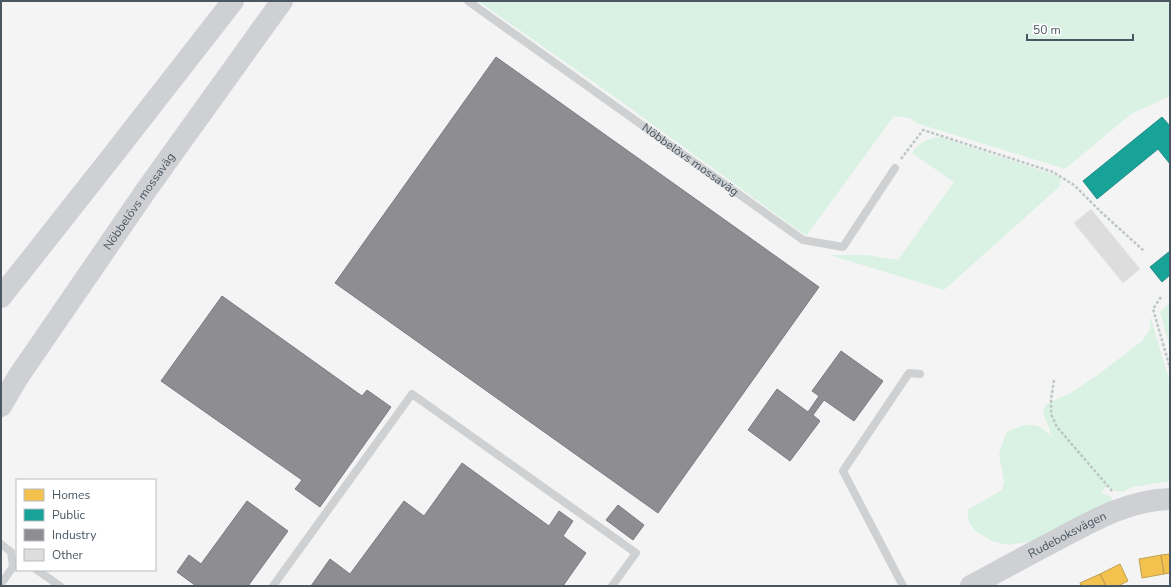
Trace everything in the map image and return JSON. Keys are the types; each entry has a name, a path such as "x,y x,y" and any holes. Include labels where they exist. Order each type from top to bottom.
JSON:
{"main road":[{"path":"1,274 103,148 216,1"},
{"path":"1,296 233,1"},
{"name":"Nöbbelövs mossaväg","path":"1,406 18,376 147,189 282,1"},
{"name":"Rudeboksvägen","path":"970,586 1086,524 1127,506 1146,501 1170,499"}],"lane":[{"name":"Nöbbelövs mossaväg","path":"468,1 803,240 843,247 895,168"},
{"path":"903,586 843,471 909,373 920,374"},
{"path":"273,586 412,394 636,553 612,586"},
{"path":"1,544 14,554 13,567 1,584"},
{"path":"38,571 60,586"}],"path":[{"path":"895,168 923,130 1053,172 1074,185 1144,251"},
{"path":"1161,297 1153,309 1170,368"},
{"path":"1054,380 1051,399 1051,414 1057,427 1091,465 1112,492 1116,494"}],"green space":[{"path":"478,1 1168,1 1170,2 1170,96 1131,114 1065,169 916,123 910,118 894,116 806,236 612,95"},
{"path":"940,137 1061,177 1060,186 944,290 830,255 866,255 898,260 954,182 912,153 924,142"},
{"path":"1170,303 1170,348 1160,312"},
{"path":"1150,316 1170,382 1170,481 1133,487 1122,492 1116,491 1107,486 1101,492 1111,497 1112,501 1036,541 1008,545 992,541 975,531 969,522 967,510 1002,490 1004,481 999,454 1006,433 1018,427 1036,425 1052,437 1043,412 1046,404 1071,393 1099,374 1142,341 1150,329"}],"building: Homes":[{"path":"1170,554 1170,573 1164,574 1161,555"},
{"path":"1161,555 1164,574 1142,578 1139,559"},
{"path":"1120,564 1128,581 1118,586 1106,586 1100,574"},
{"path":"1100,574 1106,586 1081,586 1080,583"}],"building: Public":[{"path":"1162,117 1170,126 1170,164 1158,149 1097,199 1083,181"},
{"path":"1170,251 1170,275 1162,282 1150,267"}],"building: Industry":[{"path":"496,57 819,287 658,513 335,283"},
{"path":"222,296 362,396 367,390 391,407 320,507 295,489 302,480 161,381"},
{"path":"841,351 883,381 854,421 824,400 813,415 820,421 790,461 748,430 777,389 808,412 819,396 812,391"},
{"path":"462,463 549,526 559,511 573,521 563,536 586,553 563,586 311,586 330,559 350,574 404,501 424,516"},
{"path":"247,501 288,531 248,586 196,586 177,572 189,555 201,564"},
{"path":"618,505 644,525 633,540 606,520"}],"building: Other":[{"path":"1091,209 1140,269 1123,283 1074,223"}]}
